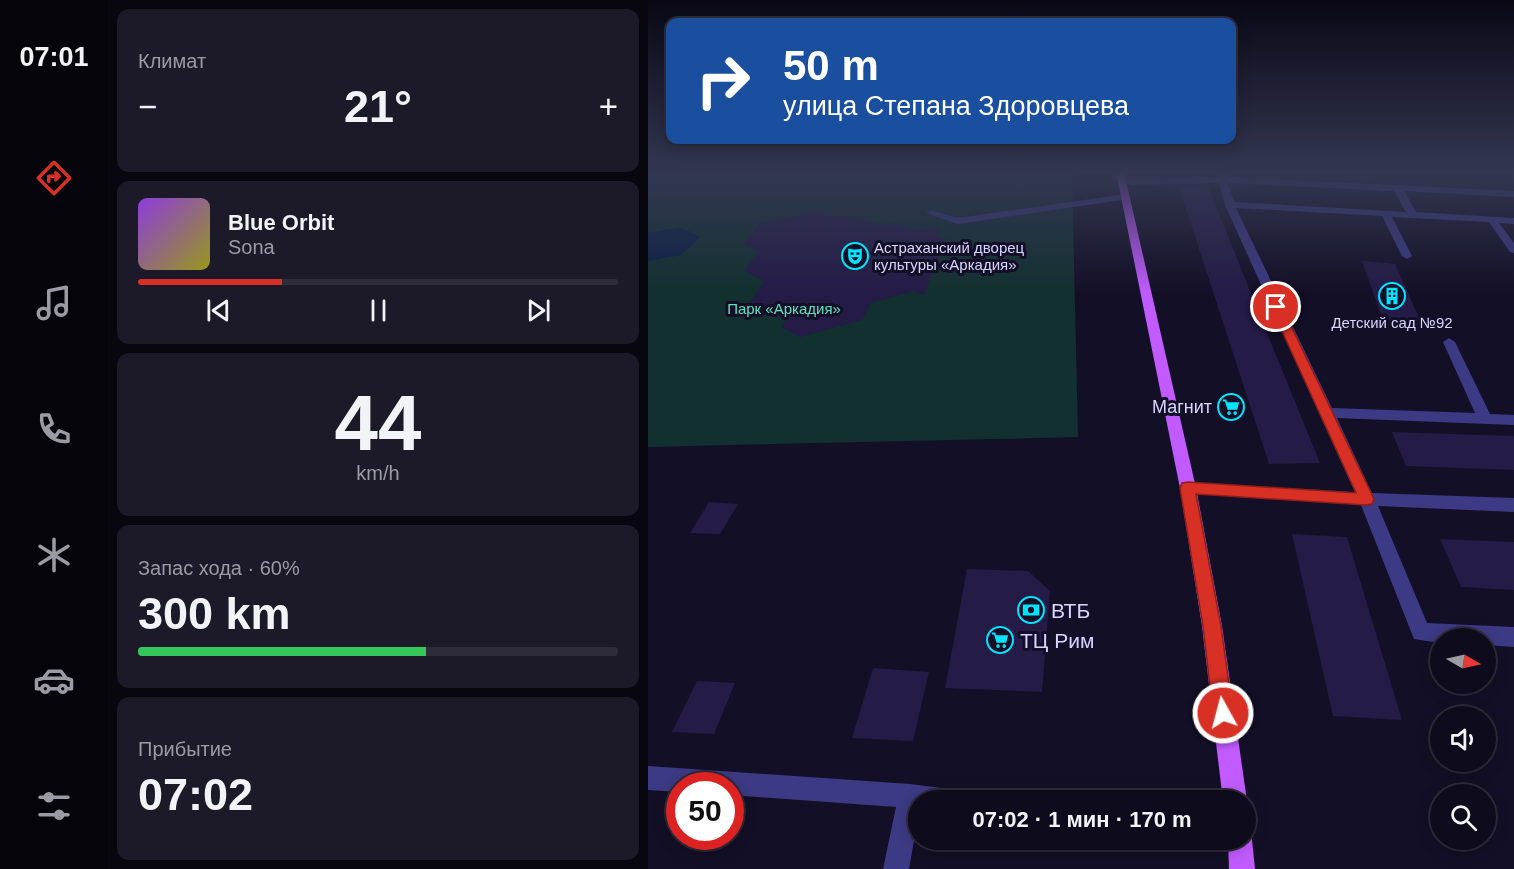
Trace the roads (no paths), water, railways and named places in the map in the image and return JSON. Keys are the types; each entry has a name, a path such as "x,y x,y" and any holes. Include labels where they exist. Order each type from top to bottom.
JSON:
{"main road":[{"path":"1129,213 1188,488 1212,626 1234,790"},
{"path":"1239,850 1242,869"}],"street":[{"path":"931,213 958,221 1003,213"},
{"path":"1234,213 1366,499 1421,632 1514,637"},
{"path":"1361,213 1514,221"},
{"path":"1386,214 1407,256"},
{"path":"1491,219 1514,250"},
{"path":"1449,342 1485,419"},
{"path":"1327,413 1514,420"},
{"path":"1188,488 1514,505"},
{"path":"648,778 908,796"},
{"path":"896,869 908,806"}],"water":[{"path":"681,227 700,237 681,255 648,261 648,233"}],"place":[{"name":"Астраханский дворец культуры «Аркадия»","path":"855,256"},
{"name":"Детский сад №92","path":"1392,296"},
{"name":"Магнит","path":"1231,407"},
{"name":"ВТБ","path":"1031,610"},
{"name":"ТЦ Рим","path":"1000,640"}],"park label":[{"name":"Парк «Аркадия»","path":"784,308"}]}
